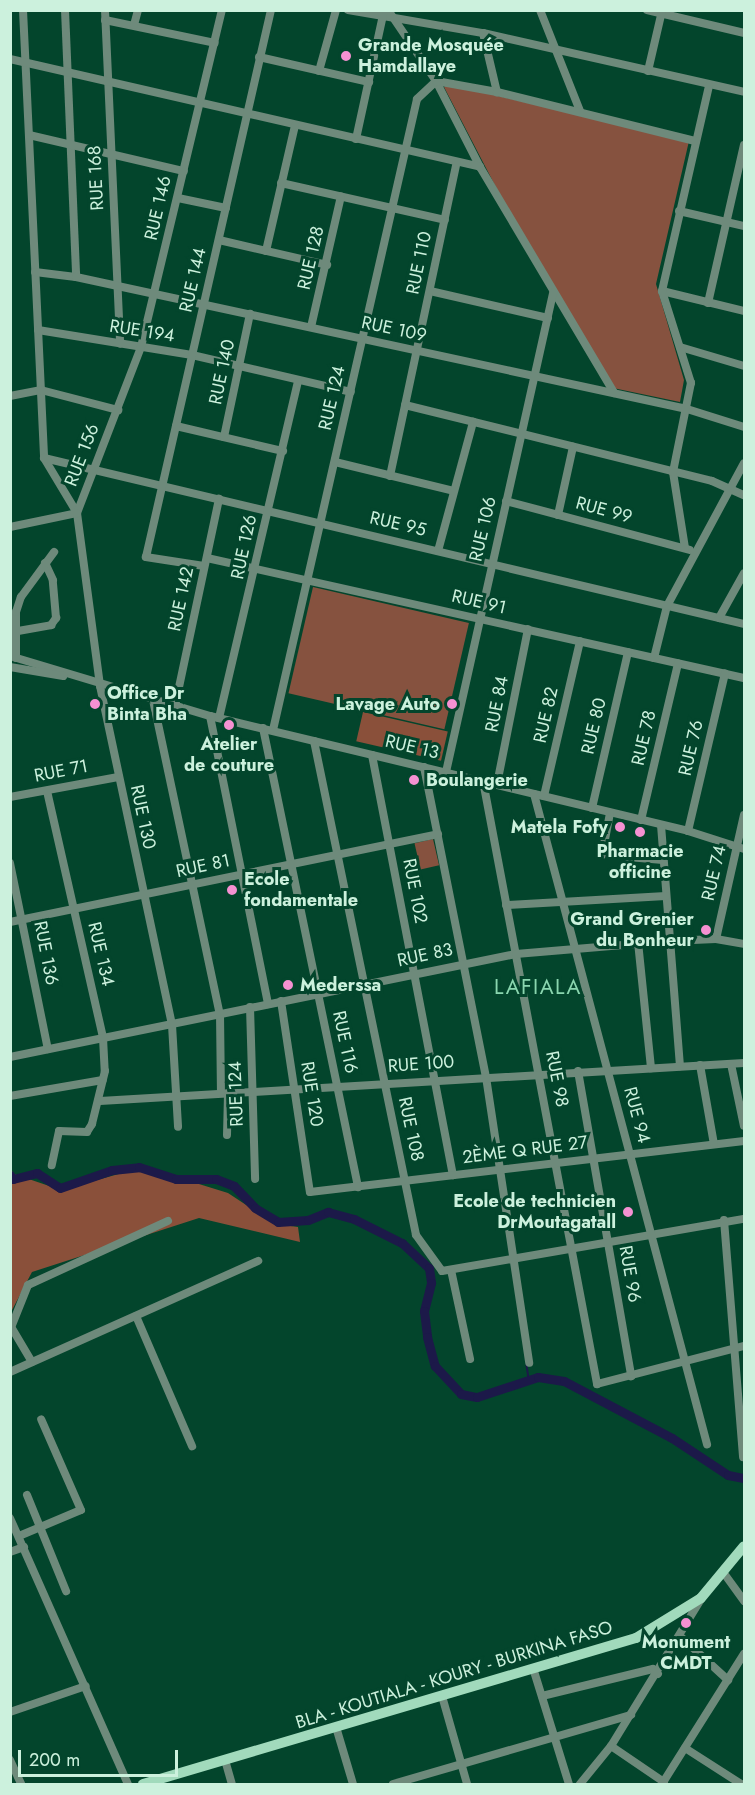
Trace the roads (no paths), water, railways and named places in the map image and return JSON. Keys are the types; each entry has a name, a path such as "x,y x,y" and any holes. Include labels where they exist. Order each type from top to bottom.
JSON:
{"main road":[{"name":"BLA - KOUTIALA - KOURY - BURKINA FASO","path":"143,1785 636,1638 701,1598 744,1546"}],"street":[{"path":"10,527 77,513 44,458 23,10"},
{"path":"65,10 76,276"},
{"path":"134,25 138,10"},
{"name":"RUE 146","path":"118,410 141,347 155,294 222,10"},
{"name":"RUE 144","path":"146,557 271,10"},
{"path":"319,71 336,10"},
{"path":"348,10 387,14 483,33 744,92"},
{"path":"540,10 580,111"},
{"path":"646,10 744,33"},
{"path":"648,71 662,12"},
{"path":"387,14 436,81 480,167 614,393"},
{"path":"356,139 387,14"},
{"path":"105,15 134,25 214,43"},
{"name":"RUE 168","path":"105,15 120,344"},
{"path":"483,33 497,92"},
{"path":"259,57 369,82"},
{"path":"10,59 480,167"},
{"path":"436,81 580,111 695,141"},
{"name":"RUE 124","path":"273,730 417,99 436,81"},
{"path":"689,550 673,472 691,383 662,291 709,85"},
{"path":"266,251 295,125"},
{"path":"29,135 184,171"},
{"path":"708,303 744,145"},
{"name":"RUE 110","path":"390,476 457,162"},
{"path":"281,183 445,220"},
{"name":"RUE 128","path":"311,327 341,196"},
{"path":"178,198 226,208"},
{"path":"679,211 744,226"},
{"path":"219,240 327,265"},
{"name":"RUE 109","path":"35,272 76,276 614,393 687,409 744,427"},
{"path":"430,291 548,318"},
{"path":"662,291 744,311"},
{"name":"RUE 106","path":"446,772 553,293"},
{"name":"RUE 140","path":"224,437 241,367 250,314"},
{"name":"RUE 194","path":"38,330 192,356 298,382 351,392"},
{"path":"680,347 744,366"},
{"name":"RUE 126","path":"215,717 257,569 298,382"},
{"path":"10,396 41,390 118,410"},
{"path":"405,405 730,487 744,495"},
{"name":"RUE 156","path":"77,513 118,410"},
{"path":"438,551 473,422"},
{"path":"176,426 283,451"},
{"path":"558,515 573,447"},
{"name":"RUE 95","path":"44,458 744,624"},
{"path":"335,462 454,491"},
{"path":"654,658 667,606 689,550 744,463"},
{"name":"RUE 142","path":"175,706 219,499"},
{"name":"RUE 99","path":"506,501 689,550"},
{"name":"RUE 130","path":"77,513 100,686 142,895 172,1025 178,1096 178,1127"},
{"path":"14,657 18,631 16,612 21,597 54,552"},
{"name":"RUE 91","path":"146,557 257,569 744,678"},
{"path":"18,631 51,625 56,618 54,580 45,563"},
{"path":"719,618 744,573"},
{"name":"RUE 84","path":"497,784 528,629"},
{"name":"RUE 82","path":"544,796 580,641"},
{"name":"RUE 80","path":"592,808 628,652"},
{"name":"RUE 13","path":"14,657 100,686 215,717 688,831 741,848"},
{"name":"RUE 78","path":"641,820 678,663"},
{"name":"RUE 13","path":"10,667 72,677"},
{"name":"RUE 76","path":"688,831 725,673"},
{"path":"153,700 220,1014 227,1135"},
{"path":"215,717 242,874 268,1004"},
{"name":"RUE 116","path":"263,728 358,1187"},
{"name":"RUE 108","path":"314,741 416,1235 446,1271"},
{"name":"RUE 102","path":"372,755 453,1175"},
{"path":"424,767 486,1077 529,1363"},
{"name":"RUE 71","path":"10,797 118,777"},
{"name":"RUE 98","path":"483,781 597,1384 631,1376"},
{"name":"RUE 134","path":"47,791 103,1038 103,1080 100,1101 92,1124 87,1132 59,1131 52,1165"},
{"name":"RUE 94","path":"534,794 706,1444"},
{"path":"602,855 610,813"},
{"name":"RUE 74","path":"716,939 741,848 744,815"},
{"path":"661,825 680,1066"},
{"name":"RUE 81","path":"10,922 438,834"},
{"path":"628,857 663,860"},
{"name":"RUE 136","path":"10,863 48,1049"},
{"path":"506,905 562,900 666,896"},
{"name":"RUE 83","path":"10,1057 516,954 638,942 716,939 744,944"},
{"path":"638,942 651,1068"},
{"name":"RUE 120","path":"281,1001 310,1192"},
{"name":"RUE 124","path":"250,1008 255,1179"},
{"name":"RUE 100","path":"100,1101 539,1073 744,1063"},
{"path":"731,1064 744,1126"},
{"path":"700,1065 714,1144"},
{"name":"RUE 96","path":"578,1071 631,1376"},
{"path":"10,1096 103,1080"},
{"name":"2ÈME Q RUE 27","path":"310,1192 744,1141"},
{"path":"470,1359 446,1271 724,1220 744,1219"},
{"path":"724,1220 743,1457"},
{"path":"32,1362 11,1328 28,1285 168,1221"},
{"path":"10,1372 258,1261"},
{"path":"136,1316 192,1446"},
{"path":"631,1376 744,1346"},
{"path":"19,1536 81,1510 41,1419"},
{"path":"27,1495 66,1591"},
{"path":"10,1518 129,1785"},
{"path":"10,1552 24,1547"},
{"path":"723,1572 744,1601"},
{"path":"580,1785 611,1746 658,1674 701,1598"},
{"path":"681,1637 728,1680"},
{"path":"611,1746 663,1783 744,1654"},
{"path":"533,1668 569,1785"},
{"path":"542,1696 653,1669 658,1674"},
{"path":"10,1712 86,1686"},
{"path":"442,1696 467,1785"},
{"path":"393,1785 631,1715"},
{"path":"336,1727 353,1785"},
{"path":"685,1749 741,1785"},
{"path":"10,1760 21,1785"},
{"path":"225,1760 232,1785"}],"waterway":[{"path":"10,1175 13,1179 37,1173 60,1188 112,1170 139,1167 176,1179 216,1179 234,1186 255,1208 278,1222 308,1220 328,1212 354,1219 402,1243 429,1268 431,1283 424,1311 427,1337 435,1366 461,1394 477,1397 538,1377 564,1381 672,1438 728,1475 744,1478"},
{"path":"527,1365 529,1380"}],"place":[{"name":"Grande Mosquée Hamdallaye","path":"346,56"},
{"name":"Office Dr Binta Bha","path":"95,704"},
{"name":"Lavage Auto","path":"452,704"},
{"name":"Atelier de couture","path":"229,725"},
{"name":"Boulangerie","path":"414,780"},
{"name":"Matela Fofy","path":"620,827"},
{"name":"Pharmacie officine","path":"640,832"},
{"name":"Ecole fondamentale","path":"232,890"},
{"name":"Grand Grenier du Bonheur","path":"706,930"},
{"name":"Mederssa","path":"288,985"},
{"name":"Ecole de technicien DrMoutagatall","path":"628,1212"},
{"name":"Monument CMDT","path":"686,1623"}],"district":[{"name":"LAFIALA","path":"538,987"}]}
